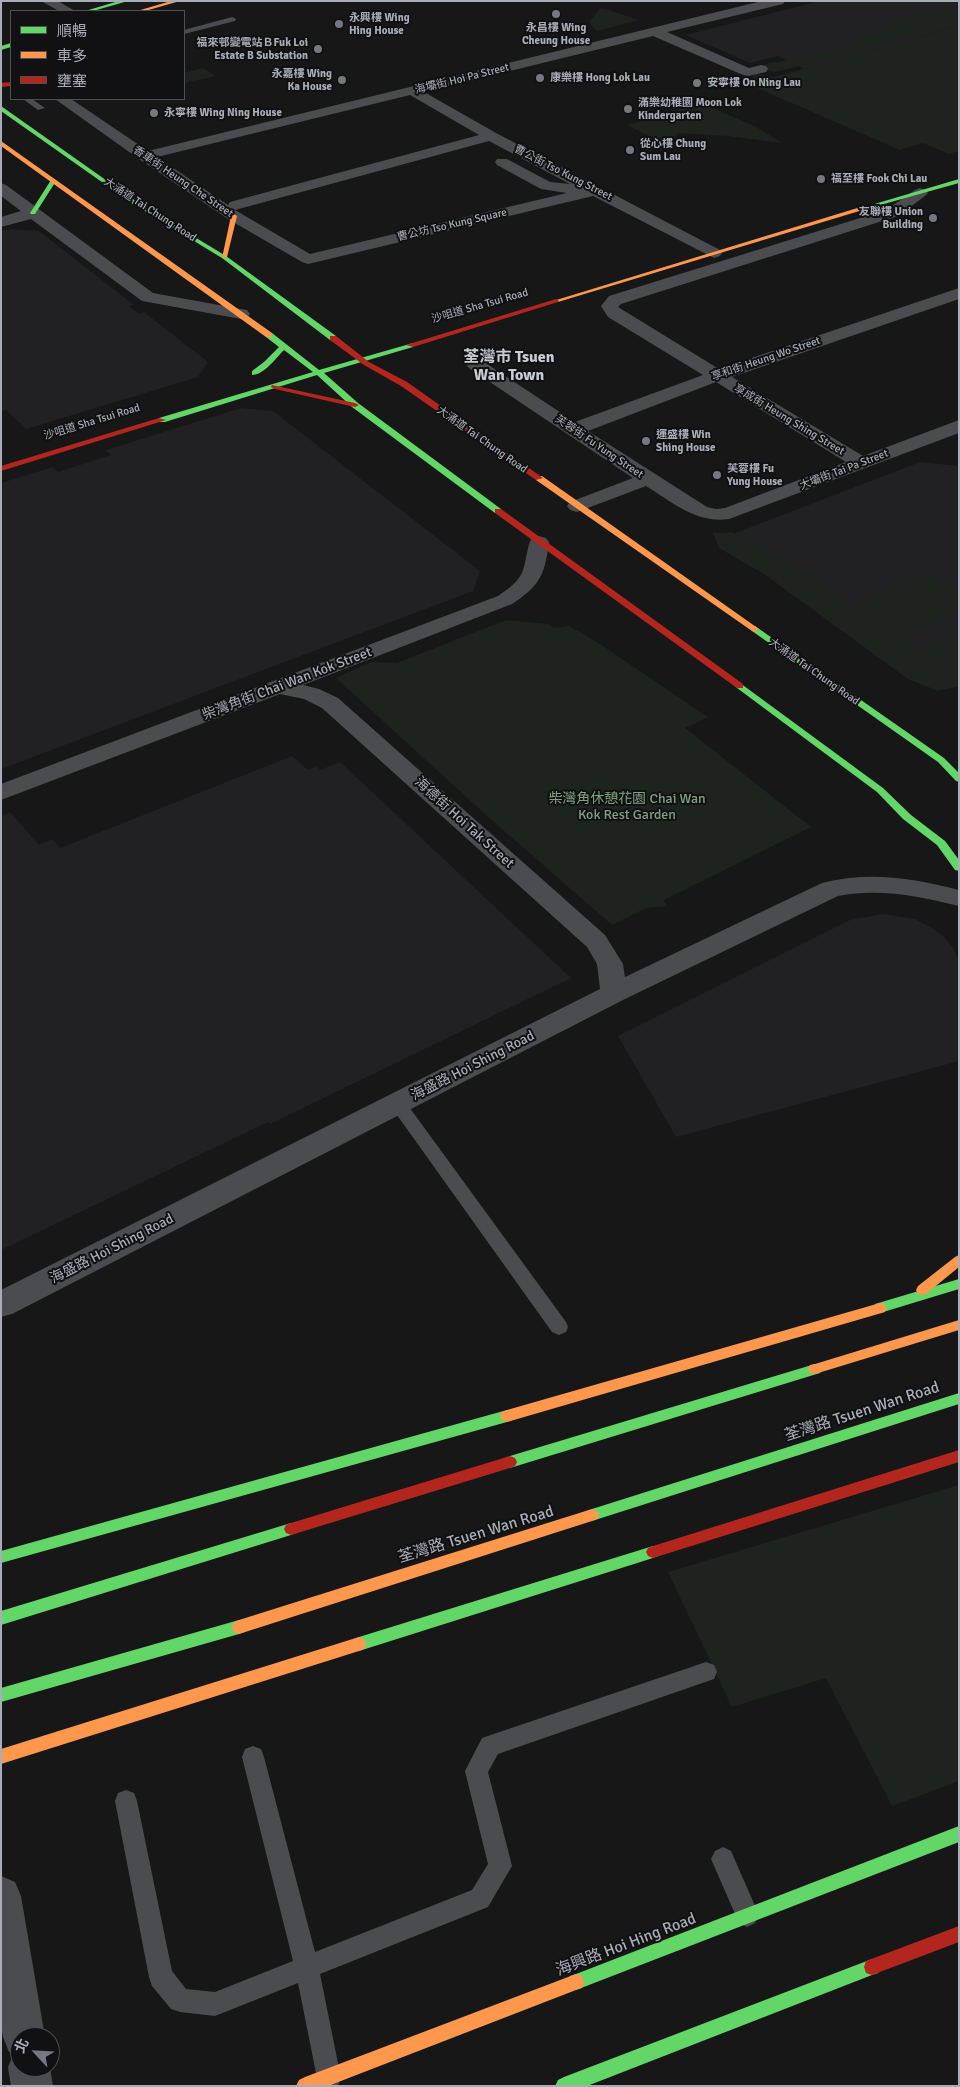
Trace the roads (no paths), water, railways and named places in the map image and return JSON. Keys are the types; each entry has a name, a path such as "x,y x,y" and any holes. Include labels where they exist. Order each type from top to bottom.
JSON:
{"main road":[{"path":"92,10 126,1"},
{"path":"144,10 178,1"},
{"name":"大涌道 Tai Chung Road","path":"1,108 135,203 224,257 345,346 361,361 383,375 406,380 577,506 941,760 959,779"},
{"path":"1,143 242,314 318,373 355,405 539,542 706,660 880,790 907,817 941,843 959,868"},
{"path":"36,208 53,181"},
{"name":"沙咀道 Sha Tsui Road","path":"1,469 876,204 959,181"},
{"path":"224,257 233,217"},
{"path":"677,248 712,237"},
{"path":"422,352 440,336"},
{"path":"284,346 267,364 250,374 360,341"},
{"path":"273,387 355,405"},
{"path":"941,760 959,766"},
{"path":"913,1297 959,1260"},
{"path":"1,1557 408,1444 834,1322 959,1284"},
{"path":"1,1618 959,1325"},
{"name":"荃灣路 Tsuen Wan Road","path":"1,1695 241,1626 959,1398"},
{"path":"1,1757 959,1456"},
{"name":"海興路 Hoi Hing Road","path":"306,2086 959,1834"},
{"path":"564,2086 959,1934"}],"street":[{"path":"47,1 67,10"},
{"name":"海壩街 Hoi Pa Street","path":"144,156 779,1"},
{"path":"655,32 748,72 761,69"},
{"path":"413,90 490,136"},
{"name":"香車街 Heung Che Street","path":"63,100 233,217 308,259"},
{"path":"490,136 482,150 546,186 597,190"},
{"path":"233,217 490,136"},
{"path":"1,188 36,208 148,297 242,314"},
{"name":"曹公街 Tso Kung Street","path":"597,190 714,253"},
{"name":"曹公坊 Tso Kung Square","path":"308,259 597,190"},
{"name":"沙咀道 Sha Tsui Road","path":"614,313 609,306 615,300 892,213 920,193"},
{"path":"1,222 36,208"},
{"name":"享和街 Heung Wo Street","path":"575,429 716,376 959,293"},
{"name":"享成街 Heung Shing Street","path":"614,313 861,463"},
{"name":"芙蓉街 Fu Yung Street","path":"475,364 648,479 700,511 716,515 730,513"},
{"name":"大壩街 Tai Pa Street","path":"730,513 861,463 955,432"},
{"path":"577,506 648,479"},
{"name":"柴灣角街 Chai Wan Kok Street","path":"1,793 505,600 524,588 534,575 539,542"},
{"name":"海德街 Hoi Tak Street","path":"280,687 311,694 330,703 596,941 610,964 614,993"},
{"name":"海盛路 Hoi Shing Road","path":"1,1305 614,993 831,890 847,885 909,886 959,898"},
{"path":"1,1896 22,2027"}],"lane":[{"path":"185,32 232,18"},
{"path":"29,100 41,108"},
{"path":"398,1104 559,1328"},
{"path":"126,1801 161,1977 180,2000 215,2004 480,1899 500,1866 476,1770 490,1746 706,1672"},
{"path":"253,1757 307,1968 329,2078"},
{"path":"724,1859 747,1916"}],"place":[{"name":"永昌樓 Wing Cheung House","path":"556,14"},
{"name":"永興樓 Wing Hing House","path":"339,24"},
{"name":"福來邨變電站ＢFuk Loi Estate B Substation","path":"318,49"},
{"name":"康樂樓 Hong Lok Lau","path":"540,78"},
{"name":"永嘉樓 Wing Ka House","path":"342,80"},
{"name":"安寧樓 On Ning Lau","path":"697,83"},
{"name":"滿樂幼稚園 Moon Lok Kindergarten","path":"628,109"},
{"name":"永寧樓 Wing Ning House","path":"154,113"},
{"name":"從心樓 Chung Sum Lau","path":"630,150"},
{"name":"福至樓 Fook Chi Lau","path":"821,179"},
{"name":"友聯樓 Union Building","path":"933,218"},
{"name":"運盛樓 Win Shing House","path":"646,441"},
{"name":"芙蓉樓 Fu Yung House","path":"717,475"}],"district":[{"name":"荃灣市 Tsuen Wan Town","path":"509,367"}],"park label":[{"name":"柴灣角休憩花園 Chai Wan Kok Rest Garden","path":"627,808"}]}
